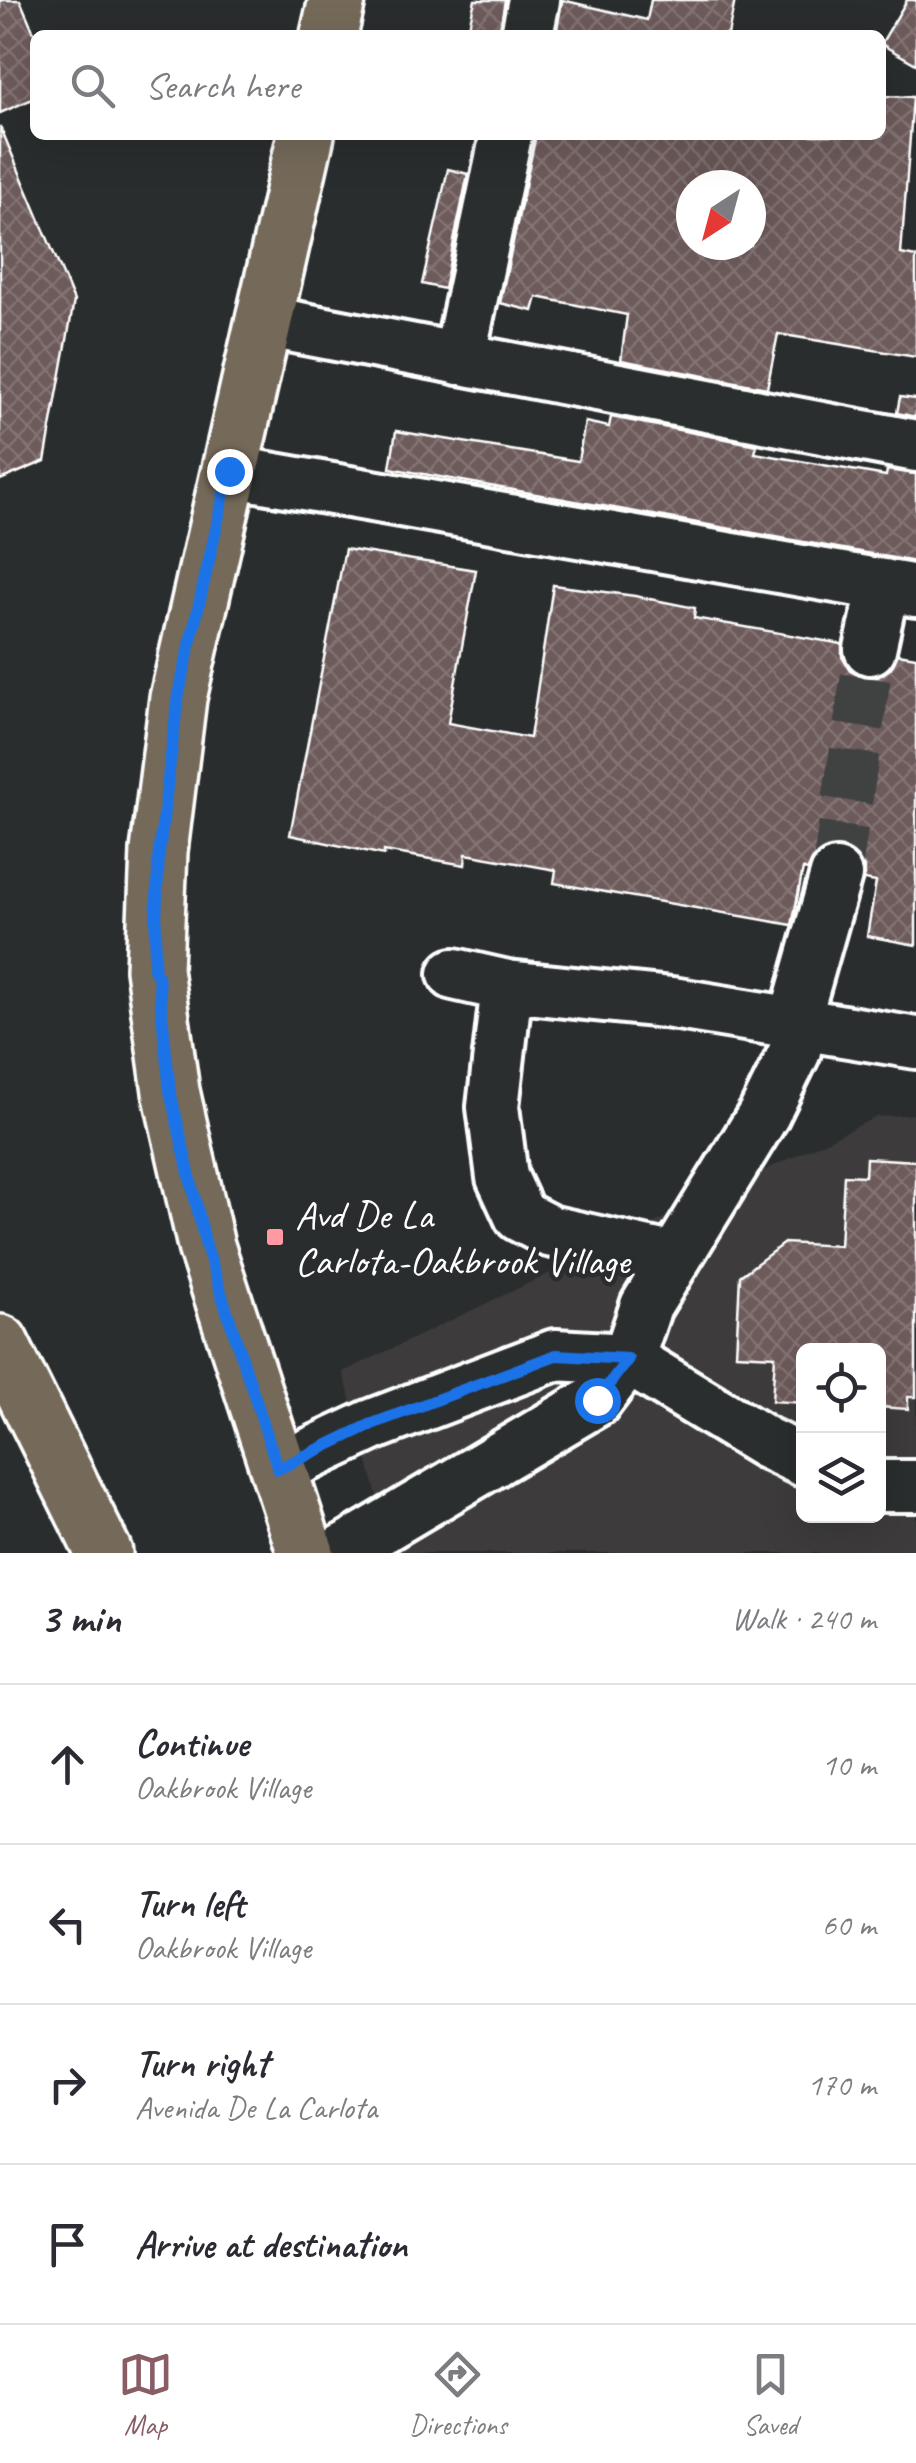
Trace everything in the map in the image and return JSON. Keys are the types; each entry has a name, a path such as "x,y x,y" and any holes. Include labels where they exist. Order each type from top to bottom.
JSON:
{"main road":[{"path":"329,30 336,0"},
{"path":"305,140 178,698 159,852 154,969 158,976 170,1091 206,1246 306,1553"},
{"path":"0,1343 104,1553"}],"lane":[{"path":"528,30 534,0"},
{"path":"460,358 505,140"},
{"path":"263,321 916,446"},
{"path":"229,471 900,588 870,649"},
{"path":"339,1553 597,1400 628,1359 646,1306 764,1114 796,1051 802,998 836,875"},
{"path":"454,974 507,986 672,1002 916,1043"},
{"path":"507,986 492,1107 502,1177 520,1216 550,1231 675,1259"},
{"path":"278,1469 372,1424 556,1355 628,1359 796,1458"},
{"path":"886,1486 916,1486"}],"shaded area":[{"path":"916,1114 916,1553 393,1553 343,1372 876,1117"}],"building":[{"path":"0,0 20,0 33,30 30,100 0,113"},
{"path":"475,0 505,0 500,30 468,30"},
{"path":"562,0 647,20 651,0 735,0 729,30 557,30"},
{"path":"907,0 916,0 916,64 886,47 886,36"},
{"path":"886,96 913,97 901,254 916,257 916,357 778,334 767,388 621,360 627,315 537,297 533,311 500,303 535,140 886,140"},
{"path":"0,126 74,301 45,461 0,480"},
{"path":"448,169 468,174 444,289 422,284"},
{"path":"900,397 916,399 916,417 897,413"},
{"path":"611,417 757,445 755,453 886,476 887,470 916,474 916,562 390,468 396,431 578,461 585,422 609,427"},
{"path":"345,549 476,570 448,723 530,738 553,585 695,608 694,618 842,644 842,657 850,670 865,677 878,677 890,669 898,654 916,657 916,945 867,936 876,882 864,880 864,867 857,856 843,847 828,847 815,855 808,870 803,869 792,925 554,883 556,870 466,854 465,865 384,851 384,855 290,835"},
{"path":"866,1158 916,1161 916,1397 908,1397 908,1409 886,1408 886,1343 796,1343 796,1402 772,1401 775,1356 736,1354 740,1276 784,1243 840,1246 844,1175 865,1176"}],"tunnel":[{"path":"836,875 870,649"}],"place":[{"name":"Avd De La Carlota-Oakbrook Village","path":"275,1237"}],"route":[{"path":"229,471 178,698 159,852 154,969 158,976 170,1091 206,1246 278,1469 372,1424 556,1355 628,1359 597,1400"}]}
